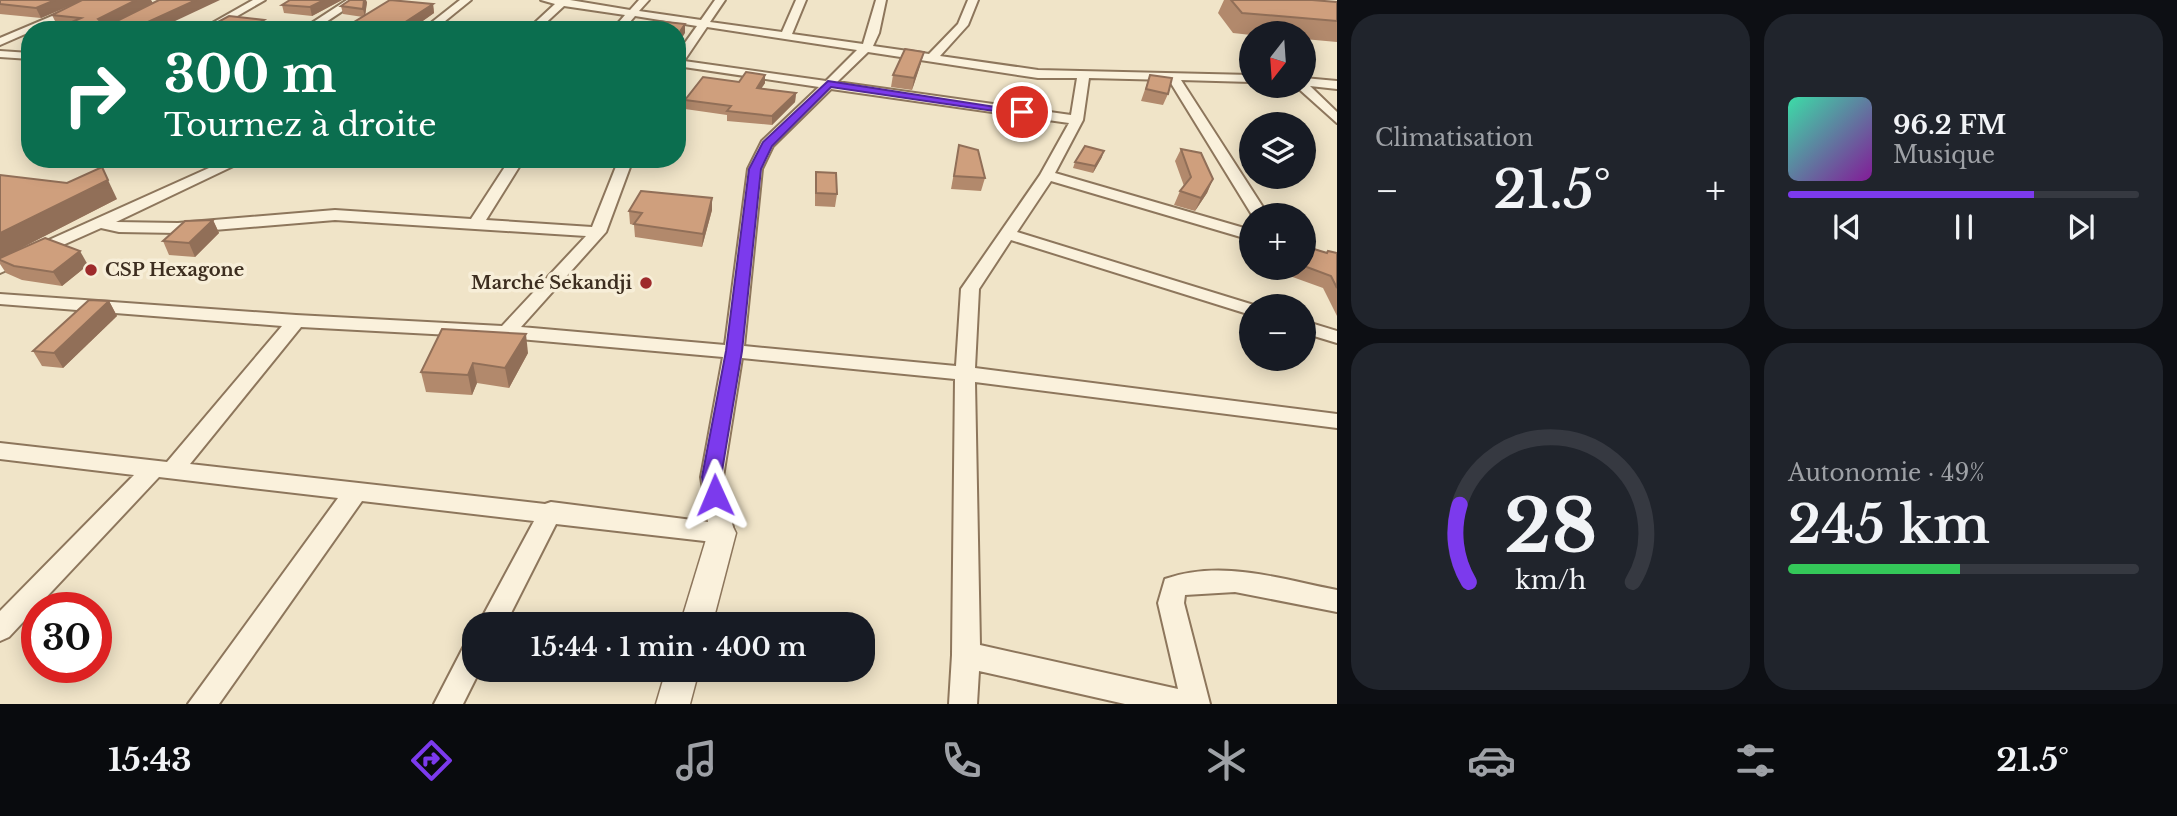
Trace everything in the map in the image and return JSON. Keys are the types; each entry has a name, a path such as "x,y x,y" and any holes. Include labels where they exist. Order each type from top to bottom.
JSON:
{"street":[{"path":"49,21 98,0"},
{"path":"222,21 260,0"},
{"path":"320,21 354,0"},
{"path":"439,21 466,0"},
{"path":"546,0 1038,74 1083,77 1239,78"},
{"path":"625,21 644,0"},
{"path":"686,50 720,0"},
{"path":"786,35 801,0"},
{"path":"700,612 722,533 712,477 734,351 758,159 767,144 867,47 874,33 881,0"},
{"path":"932,57 958,32 971,10 973,0"},
{"path":"542,21 564,1"},
{"path":"0,42 21,33"},
{"path":"0,54 21,55"},
{"path":"686,64 1077,120"},
{"path":"1172,76 1252,203"},
{"path":"963,704 966,655 965,374 970,289 1047,174 1077,120 1083,77"},
{"path":"1316,84 1337,85"},
{"path":"1316,97 1337,118"},
{"path":"0,268 221,168"},
{"path":"475,225 511,168"},
{"path":"507,332 598,232 623,168"},
{"path":"1047,174 1239,231"},
{"path":"100,223 119,227 178,228 335,215 598,232"},
{"path":"1008,234 1239,306"},
{"path":"0,299 296,321 507,332 734,351 965,374 1337,421"},
{"path":"0,629 163,469 296,321"},
{"path":"1316,331 1337,337"},
{"path":"0,451 551,511 722,533"},
{"path":"202,704 357,490"},
{"path":"498,612 551,511"},
{"path":"1196,704 1171,603 1174,587 1194,580 1224,580 1337,601"},
{"path":"966,655 1185,704"},
{"path":"448,704 462,678"},
{"path":"673,704 679,682"}],"building":[{"path":"0,0 55,0 36,8 0,4"},
{"path":"82,0 136,0 98,19 100,21 74,21 81,18 52,15"},
{"path":"159,0 196,0 150,21 117,21"},
{"path":"290,0 324,0 310,7 282,5"},
{"path":"350,0 364,0 363,9 341,6"},
{"path":"390,0 433,4 407,21 356,21"},
{"path":"1231,0 1337,2 1337,21 1242,13"},
{"path":"229,16 264,20 262,21 220,21"},
{"path":"905,49 924,52 914,78 893,75"},
{"path":"746,72 765,75 757,88 796,93 772,116 727,111 731,106 686,100 703,77 739,82"},
{"path":"1150,75 1172,78 1168,94 1146,89"},
{"path":"959,145 978,150 985,178 954,176"},
{"path":"1085,146 1104,151 1095,166 1075,162"},
{"path":"1181,149 1201,153 1213,179 1201,198 1180,191 1191,177"},
{"path":"100,168 102,168 108,180 0,233 0,175 67,183"},
{"path":"816,172 836,173 837,194 816,193"},
{"path":"641,191 712,198 703,234 634,224 642,213 629,211"},
{"path":"213,220 189,243 163,241 185,221"},
{"path":"45,238 80,251 53,272 14,266 0,260 0,258"},
{"path":"1316,250 1337,253 1337,288 1331,276 1316,270"},
{"path":"89,300 109,301 54,353 33,351"},
{"path":"442,329 526,334 505,368 473,363 468,375 421,372"}],"place":[{"name":"CSP Hexagone","path":"91,270"},
{"name":"Marché Sekandji","path":"646,283"}],"route":[{"path":"715,495 712,477 734,351 755,169 767,144 828,84 1022,112"}]}
